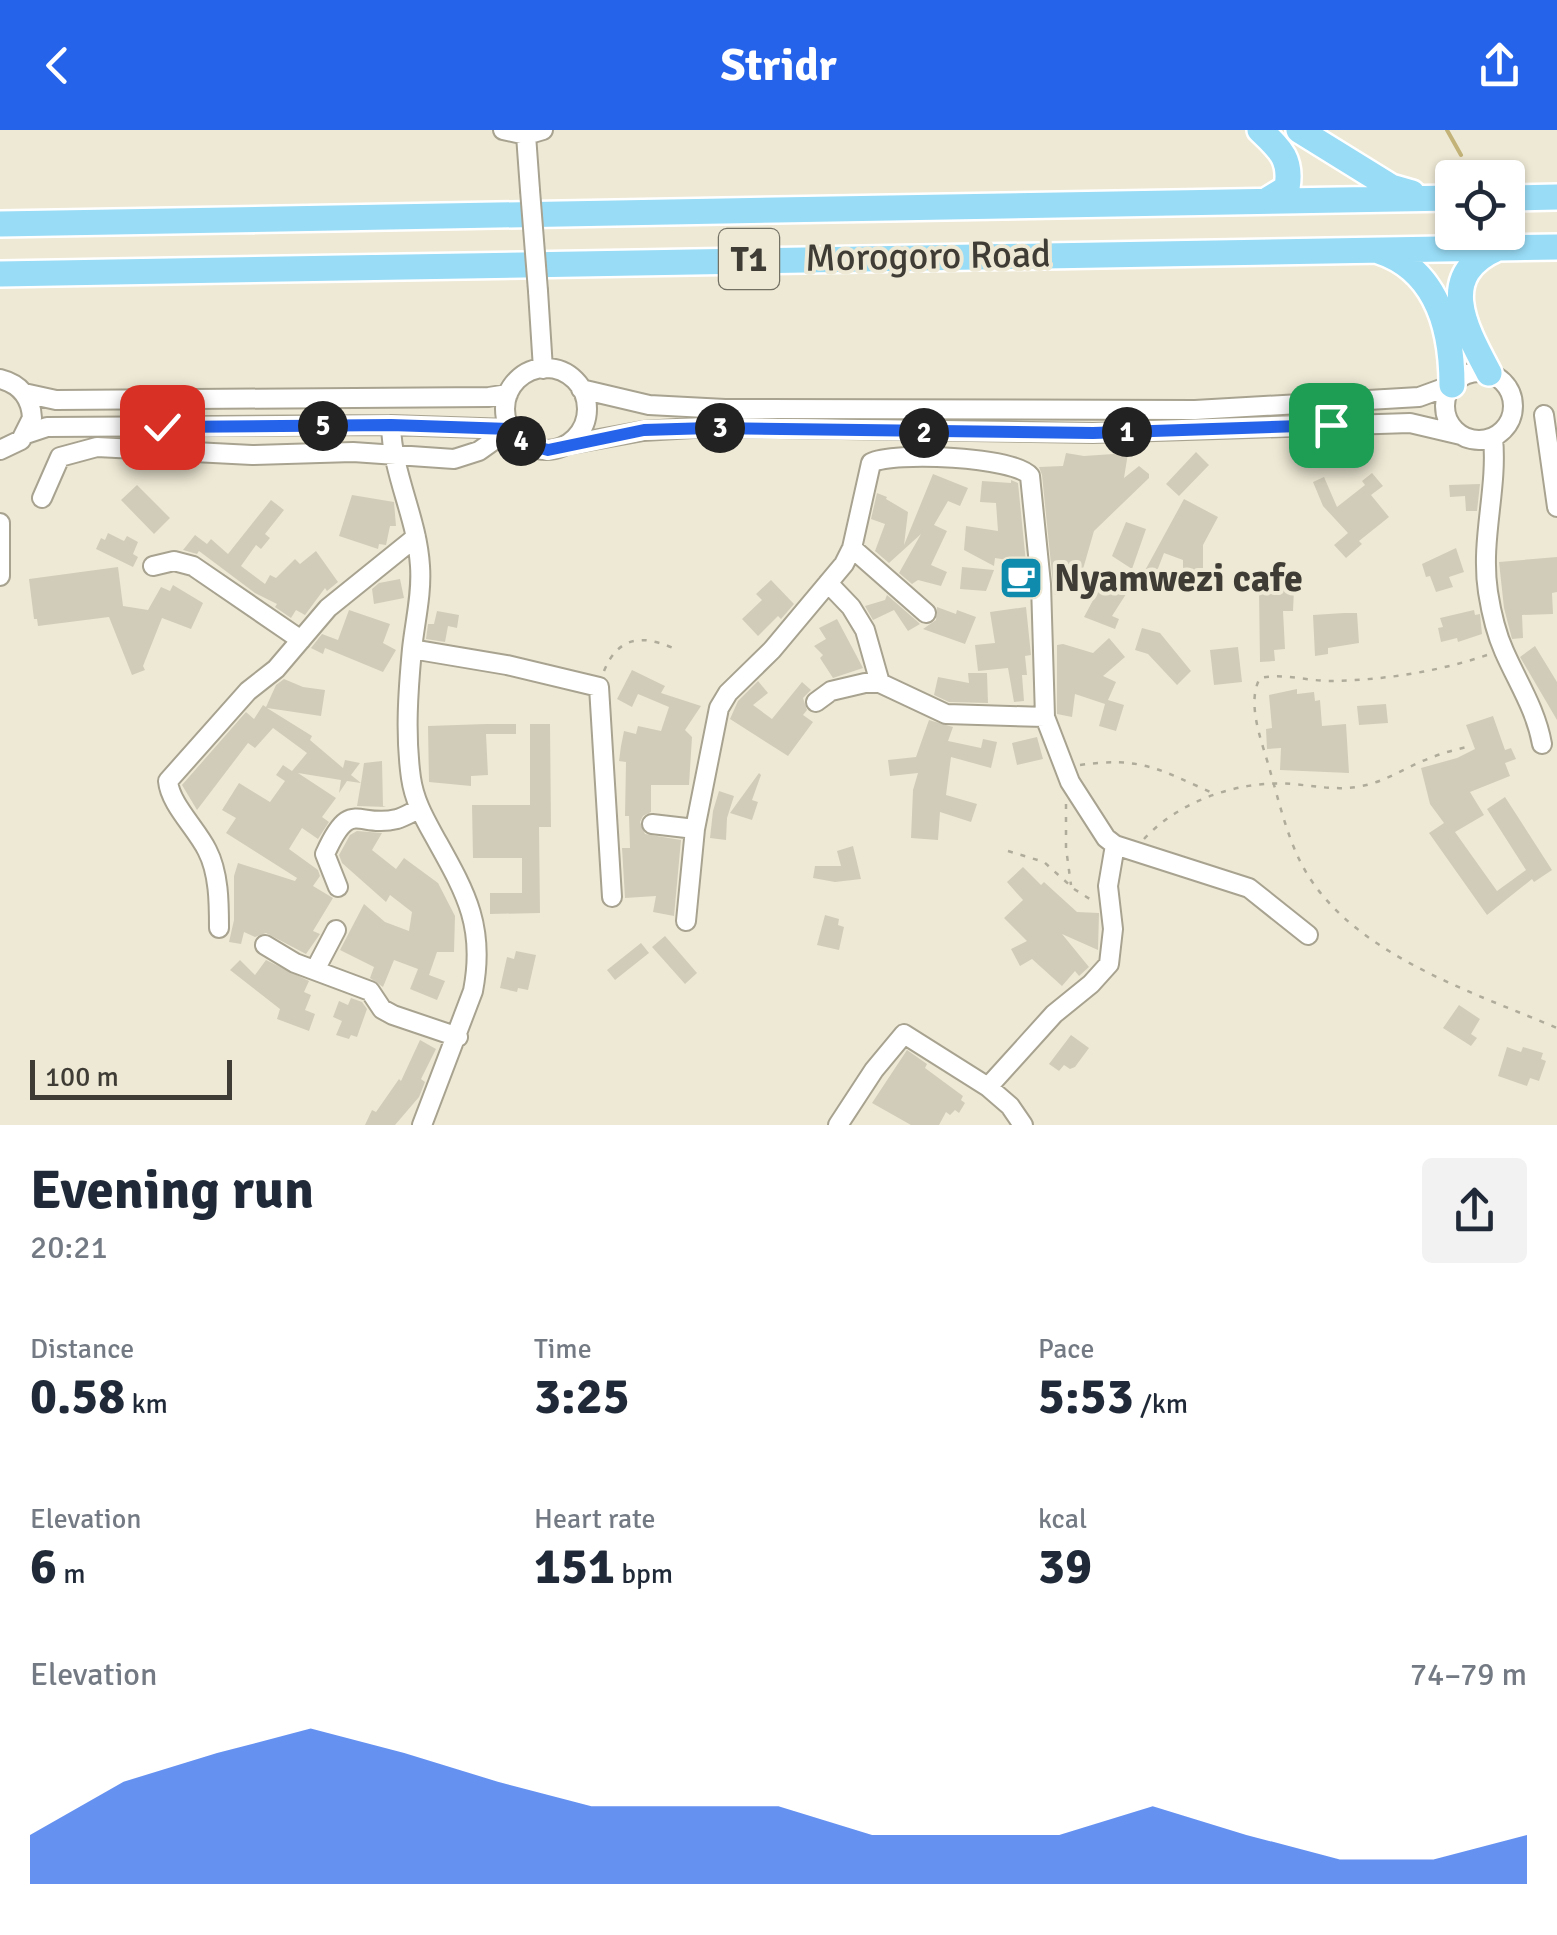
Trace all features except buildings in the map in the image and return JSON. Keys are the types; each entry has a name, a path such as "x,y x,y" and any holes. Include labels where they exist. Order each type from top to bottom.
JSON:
{"highway":[{"path":"1260,130 1290,168 1287,188 1269,200"},
{"path":"1300,130 1391,187 1435,197"},
{"path":"1525,198 1557,197"},
{"name":"Morogoro Road","path":"0,224 1435,199"},
{"name":"Morogoro Road","path":"1525,248 1557,247"},
{"path":"1369,248 1400,258 1434,292 1442,310 1452,360 1452,384"},
{"name":"Morogoro Road","path":"0,274 1435,248"},
{"path":"1489,373 1469,336 1460,297 1466,268 1494,250"}],"street":[{"path":"502,130 534,133 530,190 543,369"},
{"path":"566,445 579,433 586,416 581,389 569,376 543,369 526,374 508,394 505,412 510,429 522,443 539,450 566,445 644,430 710,428 1093,433 1410,423 1476,440 1493,438 1506,428 1514,404 1508,388 1489,373 1472,372 1419,397 1268,408 725,410 650,406 581,389"},
{"path":"0,379 24,393 31,409 26,434"},
{"path":"1452,384 1445,400 1446,416 1461,436"},
{"path":"24,393 56,400 260,401 508,394"},
{"path":"1512,412 1550,417 1557,507"},
{"path":"0,450 14,446 26,434 47,428 391,425 510,429"},
{"path":"391,425 392,453 416,537 421,570 406,728 412,782 419,809 469,899 476,927 476,973 458,1037 422,1125"},
{"path":"42,498 60,457 97,447 252,455 392,453 454,459 479,451 510,429"},
{"path":"1493,438 1496,471 1486,571 1503,650 1535,716 1542,744"},
{"path":"686,922 695,829 708,751 722,700 772,650 828,583 852,548 871,463 891,456 1004,463 1024,469 1030,476 1038,533 1045,717 1066,772 1094,819 1115,844 1249,888 1308,935"},
{"path":"0,522 0,576"},
{"path":"219,928 211,858 192,822 169,792 168,781 248,691 276,669 328,608 416,537"},
{"path":"852,548 926,613"},
{"path":"153,566 174,561 193,566 301,640"},
{"path":"828,583 851,607 865,630 880,683"},
{"path":"412,649 598,686 612,897"},
{"path":"816,702 832,691 880,683 946,714 1045,717"},
{"path":"338,887 325,854 340,828 356,818 396,820 419,809"},
{"path":"652,824 695,829"},
{"path":"988,1087 1054,1014 1108,967 1112,910 1108,886 1115,844"},
{"path":"315,970 336,930"},
{"path":"265,945 295,963 370,991 382,1010 393,1016 458,1037"},
{"path":"838,1125 902,1035 913,1037 988,1087 1010,1106 1023,1125"}],"path":[{"path":"598,686 617,647 636,641 656,641 674,648"},
{"path":"1503,650 1436,669 1382,677 1328,681 1260,678 1255,689 1257,719 1301,862 1351,925 1411,962 1557,1028"},
{"path":"1115,844 1136,846 1157,826 1214,794 1274,784 1360,787 1431,757 1471,746"},
{"path":"1072,887 1065,814 1066,772 1108,760 1135,761 1161,768 1214,794"},
{"path":"1008,851 1044,862 1072,887 1112,910"}],"waterway":[{"path":"1447,130 1461,155"}],"place":[{"name":"Nyamwezi cafe","path":"1021,578"}],"route":[{"path":"162,427 391,425 510,429 522,443 548,450 644,430 1093,433 1331,425"}]}
